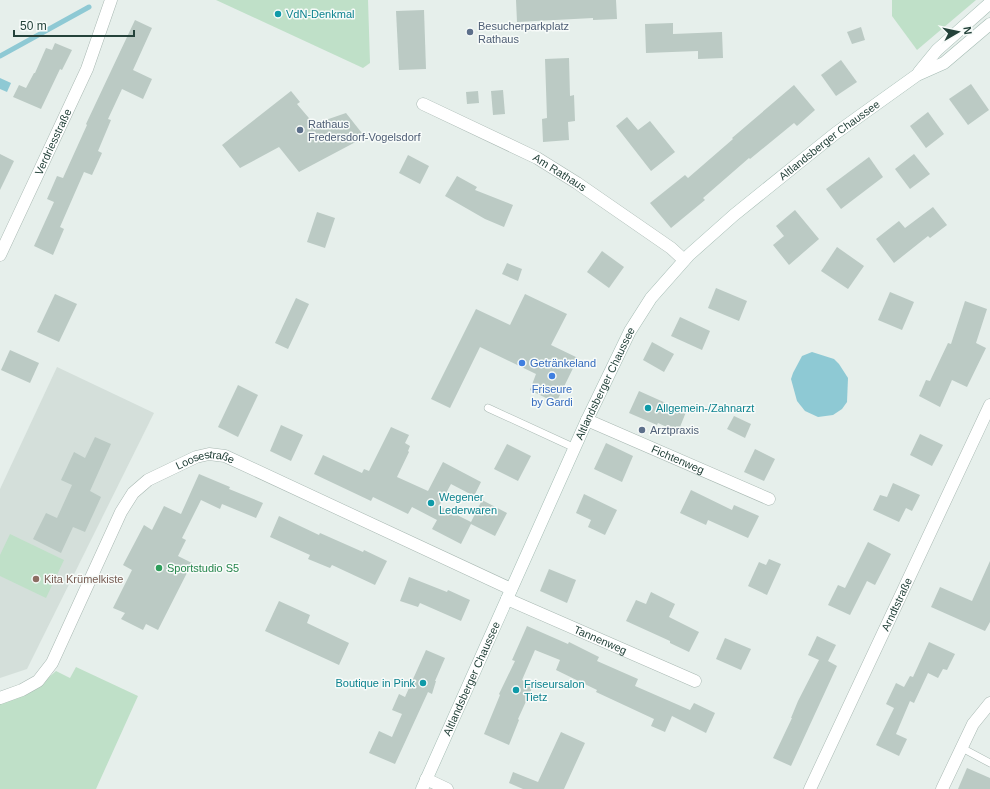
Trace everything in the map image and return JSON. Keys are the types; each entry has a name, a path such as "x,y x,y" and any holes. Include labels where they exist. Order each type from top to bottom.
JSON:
{"street":[{"name":"Verdriesstraße","path":"0,255 87,70 111,0"},
{"name":"Altlandsberger Chaussee","path":"917,75 938,50 990,3"},
{"name":"Altlandsberger Chaussee","path":"424,784 575,448 630,330 651,298 684,260 734,215 836,133 917,75 944,63 990,24"},
{"name":"Am Rathaus","path":"423,104 536,158 558,171 671,248 684,260"},
{"name":"Arndtstraße","path":"810,789 987,422 990,405"},
{"name":"Fichtenweg","path":"588,420 769,500"},
{"name":"Loosestraße","path":"0,698 22,690 38,681 52,663 121,512 133,493 148,480 196,457 209,454 225,456 509,594"},
{"name":"Tannenweg","path":"509,594 695,681"},
{"path":"942,789 973,724 990,703"},
{"path":"424,784 447,789"}],"lane":[{"path":"488,408 575,448"},
{"path":"962,748 990,763"}],"shaded area":[{"name":"Kita Krümelkiste","path":"57,367 154,413 27,669 0,678 0,489"}],"green space":[{"path":"216,0 368,0 370,63 363,68"},
{"path":"892,0 976,0 917,50 892,16"},
{"path":"10,534 64,560 46,598 0,576 0,555"},
{"path":"76,667 138,696 96,789 0,789 0,702 37,686 56,671 70,678"}],"water":[{"path":"0,78 11,83 7,92 0,89"},
{"path":"812,352 834,359 848,378 847,402 842,409 833,415 818,417 805,411 797,401 791,379 802,356"}],"building":[{"path":"516,0 616,0 617,19 593,20 593,18 517,22"},
{"path":"424,10 426,69 399,70 396,11"},
{"path":"135,20 152,28 133,70 152,79 143,99 122,89 108,119 111,120 98,151 102,153 92,175 84,172 60,227 64,229 53,255 34,246 54,202 47,199 57,176 63,178 87,125 86,124"},
{"path":"673,23 673,34 722,32 723,58 698,59 698,51 646,53 645,24"},
{"path":"861,27 865,40 852,44 847,32"},
{"path":"55,43 72,50 62,70 60,69 41,109 13,97 19,85 26,88 35,73 46,48 52,50"},
{"path":"569,58 570,96 574,95 575,121 568,122 569,140 543,142 542,119 547,118 545,59"},
{"path":"841,60 857,82 836,96 821,75"},
{"path":"971,84 989,110 968,125 949,99"},
{"path":"794,85 815,110 797,126 794,123 750,159 749,158 703,198 705,200 671,228 650,203 685,175 688,178"},
{"path":"503,90 505,114 493,115 491,91"},
{"name":"Rathaus Fredersdorf-Vogelsdorf","path":"291,91 300,102 297,104 314,124 346,113 365,137 299,172 279,147 240,168 222,145"},
{"path":"478,91 479,103 467,104 466,92"},
{"path":"928,112 944,134 926,148 910,126"},
{"path":"627,117 638,130 650,121 675,152 651,171 616,126"},
{"path":"0,154 14,161 0,190"},
{"path":"914,154 930,174 910,189 895,169"},
{"path":"408,155 429,166 420,184 399,173"},
{"path":"869,157 883,177 841,209 826,189"},
{"path":"457,176 477,187 475,190 513,205 504,227 485,219 445,196"},
{"path":"933,207 947,225 930,238 928,236 894,263 876,239 899,221 905,228"},
{"path":"795,210 819,239 789,265 773,245 784,236 776,226"},
{"path":"317,212 335,218 325,248 307,242"},
{"path":"837,247 864,266 848,289 821,271"},
{"path":"602,251 624,267 609,288 587,272"},
{"path":"507,263 522,269 518,281 502,274"},
{"path":"716,288 747,301 739,321 708,308"},
{"path":"890,292 914,302 902,330 878,320"},
{"path":"55,294 77,304 59,342 37,332"},
{"path":"525,294 567,314 551,345 578,358 556,403 530,390 536,374 480,347 450,408 431,399 476,309 510,325"},
{"path":"296,298 309,304 288,349 275,343"},
{"path":"965,301 987,309 976,343 986,348 967,387 952,380 940,407 919,396 926,380 930,381 948,343 951,344"},
{"path":"680,317 710,331 702,350 671,336"},
{"path":"652,342 674,354 664,372 643,360"},
{"path":"10,350 39,363 30,383 1,370"},
{"path":"238,385 258,395 238,437 218,427"},
{"name":"Allgemein-/Zahnarzt","path":"639,391 686,412 678,432 629,413"},
{"path":"734,416 751,424 745,438 727,429"},
{"path":"281,425 303,435 291,461 270,451"},
{"path":"391,427 409,435 405,443 410,446 409,452 397,477 428,491 443,462 481,482 474,496 451,484 439,506 471,522 482,500 507,513 495,536 471,524 461,544 432,529 437,520 412,507 408,514 373,497 371,501 314,474 323,455 362,473 364,469 369,471"},
{"path":"920,434 943,445 932,466 910,455"},
{"path":"95,437 111,444 90,491 101,497 85,532 73,527 61,553 33,539 46,513 57,518 72,485 61,480 74,452 85,458"},
{"path":"606,443 633,456 622,482 594,469"},
{"path":"507,444 531,456 518,481 494,469"},
{"path":"755,449 775,459 764,481 744,472"},
{"name":"Sportstudio S5","path":"199,474 230,487 229,489 263,503 256,518 222,504 220,509 201,500 182,538 186,540 178,556 192,563 158,630 146,624 143,630 121,619 125,613 113,608 132,570 123,565 144,525 152,530 164,506 181,514"},
{"path":"893,483 920,495 912,511 906,508 899,522 873,510 880,495 887,497"},
{"path":"691,490 732,510 734,505 759,516 748,538 708,520 706,525 680,513"},
{"path":"584,494 617,510 605,535 588,527 591,520 576,513"},
{"path":"279,516 319,535 320,533 363,552 364,550 387,561 375,585 332,565 330,568 308,559 310,555 270,537"},
{"path":"868,542 891,554 875,585 867,581 850,615 828,605 838,585 845,588"},
{"path":"769,559 781,564 767,595 748,586 759,562 766,565"},
{"path":"990,561 990,622 985,631 931,607 940,587 972,601"},
{"path":"549,569 576,580 567,603 540,591"},
{"path":"409,577 447,592 448,590 470,600 461,621 420,603 418,607 400,601"},
{"path":"651,592 675,604 669,617 699,632 689,652 670,643 670,641 626,621 636,600 646,604"},
{"path":"279,601 310,615 307,623 349,643 339,665 265,631"},
{"path":"527,626 568,644 569,642 599,657 597,661 638,679 635,686 690,710 694,703 715,713 706,733 672,716 665,732 651,726 654,719 596,692 597,690 556,670 560,660 535,650 522,680 533,686 518,719 519,720 509,745 484,734 500,695 499,694 515,661 512,660"},
{"path":"817,636 836,645 828,661 837,666 791,766 773,758 792,718 798,701 819,660 808,655"},
{"path":"725,638 751,649 741,670 716,659"},
{"path":"929,642 955,654 947,670 943,669 938,678 928,673 914,703 910,701 896,734 907,739 899,756 876,745 894,708 886,704 896,683 904,687 910,676 913,677"},
{"path":"426,650 445,658 435,681 432,694 428,692 395,764 369,753 379,731 392,737 402,714 392,710 399,694 405,697"},
{"path":"561,732 585,743 564,789 523,789 509,783 513,772 538,782"},
{"path":"967,768 990,778 990,789 958,789"}],"waterway":[{"path":"0,56 89,7"}],"place":[{"name":"VdN-Denkmal","path":"278,14"},
{"name":"Besucherparkplatz Rathaus","path":"470,32"},
{"name":"Rathaus Fredersdorf-Vogelsdorf","path":"300,130"},
{"name":"Getränkeland","path":"522,363"},
{"name":"Friseure by Gardi","path":"552,376"},
{"name":"Allgemein-/Zahnarzt","path":"648,408"},
{"name":"Arztpraxis","path":"642,430"},
{"name":"Wegener Lederwaren","path":"431,503"},
{"name":"Sportstudio S5","path":"159,568"},
{"name":"Kita Krümelkiste","path":"36,579"},
{"name":"Boutique in Pink","path":"423,683"},
{"name":"Friseursalon Tietz","path":"516,690"}]}
